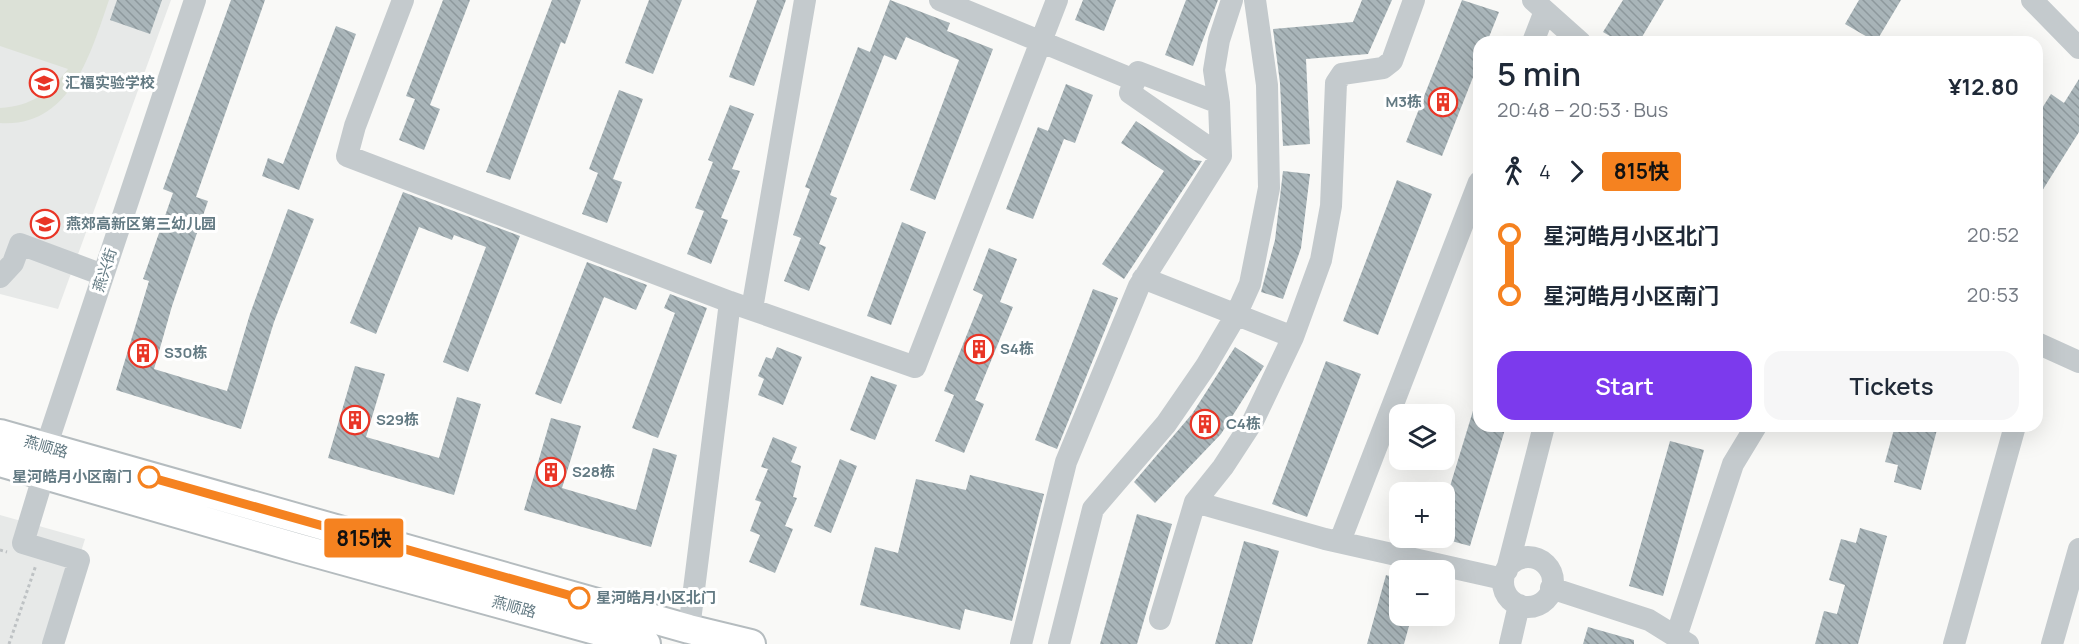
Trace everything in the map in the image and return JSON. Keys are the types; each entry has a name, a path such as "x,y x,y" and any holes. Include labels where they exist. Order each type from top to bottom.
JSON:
{"main road":[{"name":"燕顺路","path":"0,434 43,464 298,548 646,644"},
{"name":"燕顺路","path":"0,462 43,464 751,644"}],"street":[{"name":"燕兴街","path":"53,644 79,560 23,543 43,464 103,275 195,0"},
{"path":"402,0 355,126 347,156 730,302 915,367 1057,0"},
{"path":"752,309 805,0"},
{"path":"940,0 1134,80"},
{"path":"1021,644 1066,462 1143,278 1221,156 1219,103 1214,70 1219,40 1232,0"},
{"path":"1059,644 1093,509 1166,424 1206,366 1236,315 1250,284 1269,188 1267,86 1255,0"},
{"path":"1160,619 1195,502 1223,467 1253,421 1293,337 1321,261 1331,206 1336,83 1342,74 1383,68 1392,61 1414,0"},
{"path":"2032,0 2079,48"},
{"path":"1534,36 1539,5"},
{"path":"1539,5 1573,36"},
{"path":"1219,103 1138,72 1130,93 1221,156"},
{"path":"1340,542 1473,198"},
{"path":"0,277 13,263 20,244 103,275"},
{"path":"1143,278 1293,337"},
{"path":"689,629 730,302"},
{"path":"2043,346 2079,362"},
{"path":"1505,574 1522,558 1539,560 1550,571 1551,588 1542,602 1524,606 1508,597 1505,574 1542,432"},
{"path":"1551,588 1649,620 1682,641 1733,464 1752,432"},
{"path":"1954,644 2013,432"},
{"path":"1195,502 1340,542 1505,574"},
{"path":"2052,644 2079,549"},
{"path":"1510,644 1524,606"},
{"path":"1519,644 1524,606"}],"path":[{"path":"9,644 37,561"}],"shaded area":[{"path":"0,0 171,0 58,309 0,294"},
{"path":"0,0 109,0 94,42 74,83 61,100 44,113 24,121 0,123 0,108 11,107 39,97 68,69 0,46"},
{"path":"0,515 85,539 52,644 0,644"}],"building":[{"path":"117,0 162,0 150,34 110,20"},
{"path":"231,0 265,0 196,197 208,201 172,306 154,369 227,391 250,314 288,209 314,219 274,322 241,429 116,390 149,281 143,279 173,193 163,189"},
{"path":"443,0 470,0 430,105 440,109 424,150 399,140 415,99 406,96"},
{"path":"552,0 581,0 565,44 561,42 510,180 486,172"},
{"path":"649,0 682,0 653,74 625,63"},
{"path":"757,0 786,0 754,86 729,77"},
{"path":"890,0 950,23 947,31 993,49 935,200 910,190 959,60 906,37 896,60 884,55 830,195 837,198 819,244 826,247 809,291 784,281 801,238 793,235 810,189 805,187 858,47 870,52"},
{"path":"1083,0 1116,0 1104,31 1075,20"},
{"path":"1186,0 1218,0 1193,66 1165,55"},
{"path":"1362,0 1392,0 1368,54 1306,59 1310,144 1283,146 1280,83 1273,29 1353,22"},
{"name":"M3栋","path":"1462,0 1499,12 1489,36 1473,36 1473,77 1442,156 1406,142"},
{"path":"1623,0 1664,0 1643,36 1610,36 1603,32"},
{"path":"1859,0 1901,0 1880,36 1866,36 1845,24"},
{"path":"336,26 356,34 299,190 262,176 268,158 283,164"},
{"path":"2079,79 2079,132 2043,189 2043,107 2051,94 2064,103"},
{"path":"1066,84 1093,95 1075,143 1064,139 1033,219 1006,209 1038,127 1048,131"},
{"path":"619,90 643,99 613,179 622,182 607,223 582,214 598,173 589,169"},
{"path":"730,105 754,114 732,169 740,171 721,218 728,220 711,264 687,254 704,211 695,208 713,162 708,160"},
{"path":"1136,121 1194,160 1202,161 1124,279 1102,264 1164,171 1121,143"},
{"path":"1283,171 1310,174 1301,248 1283,299 1261,292 1275,240"},
{"path":"1397,180 1432,194 1378,335 1343,321"},
{"path":"403,192 520,236 468,372 443,362 486,247 454,235 452,240 419,227 376,334 350,323"},
{"path":"902,222 926,232 891,325 867,316"},
{"name":"S4栋","path":"989,248 1017,259 1000,302 1013,307 975,400 984,404 964,453 935,441 954,395 944,391 983,295 973,290"},
{"path":"587,262 647,285 636,310 604,297 561,404 535,394"},
{"path":"1093,289 1118,298 1057,449 1035,440"},
{"path":"670,294 707,308 658,438 632,428 675,313 664,308"},
{"path":"777,347 802,357 783,405 758,395 764,379 758,376 766,357 772,359"},
{"name":"C4栋","path":"1235,347 1264,366 1221,434 1155,503 1134,482 1192,414"},
{"path":"1326,361 1361,374 1307,517 1272,504"},
{"name":"S29栋","path":"355,366 385,374 366,437 439,458 457,397 481,404 454,495 328,458"},
{"path":"871,376 897,385 875,440 850,430"},
{"path":"1473,411 1473,432 1504,432 1470,546 1455,542 1455,482 1451,482"},
{"name":"S28栋","path":"551,418 581,426 562,488 636,510 653,448 677,455 651,547 524,510"},
{"path":"1893,432 1936,432 1921,490 1894,482 1898,465 1885,462"},
{"path":"773,437 797,447 791,462 801,466 793,497 797,498 785,526 793,529 775,573 749,562 760,535 750,531 761,502 755,500 768,469 761,467"},
{"path":"1670,441 1704,450 1663,596 1629,586"},
{"path":"840,459 857,466 831,533 814,526"},
{"path":"970,475 1044,494 1012,621 965,609 960,630 860,605 875,547 898,553 916,479 966,490"},
{"path":"1137,514 1172,524 1137,644 1100,644"},
{"path":"1860,528 1887,536 1858,644 1815,644 1824,611 1837,614 1845,585 1829,580 1841,539 1856,543"},
{"path":"1244,541 1279,551 1252,644 1215,644"},
{"path":"1386,575 1389,576 1389,626 1409,626 1404,644 1367,644"},
{"path":"1588,627 1634,640 1634,644 1583,644"}],"bus line":[{"name":"815快","path":"149,477 579,598"}],"place":[{"name":"汇福实验学校","path":"44,83"},
{"name":"M3栋","path":"1443,102"},
{"name":"燕郊高新区第三幼儿园","path":"45,224"},
{"name":"S4栋","path":"979,349"},
{"name":"S30栋","path":"143,353"},
{"name":"S29栋","path":"355,420"},
{"name":"C4栋","path":"1205,424"},
{"name":"S28栋","path":"551,472"},
{"name":"星河皓月小区南门","path":"149,477"},
{"name":"星河皓月小区北门","path":"579,598"}]}
